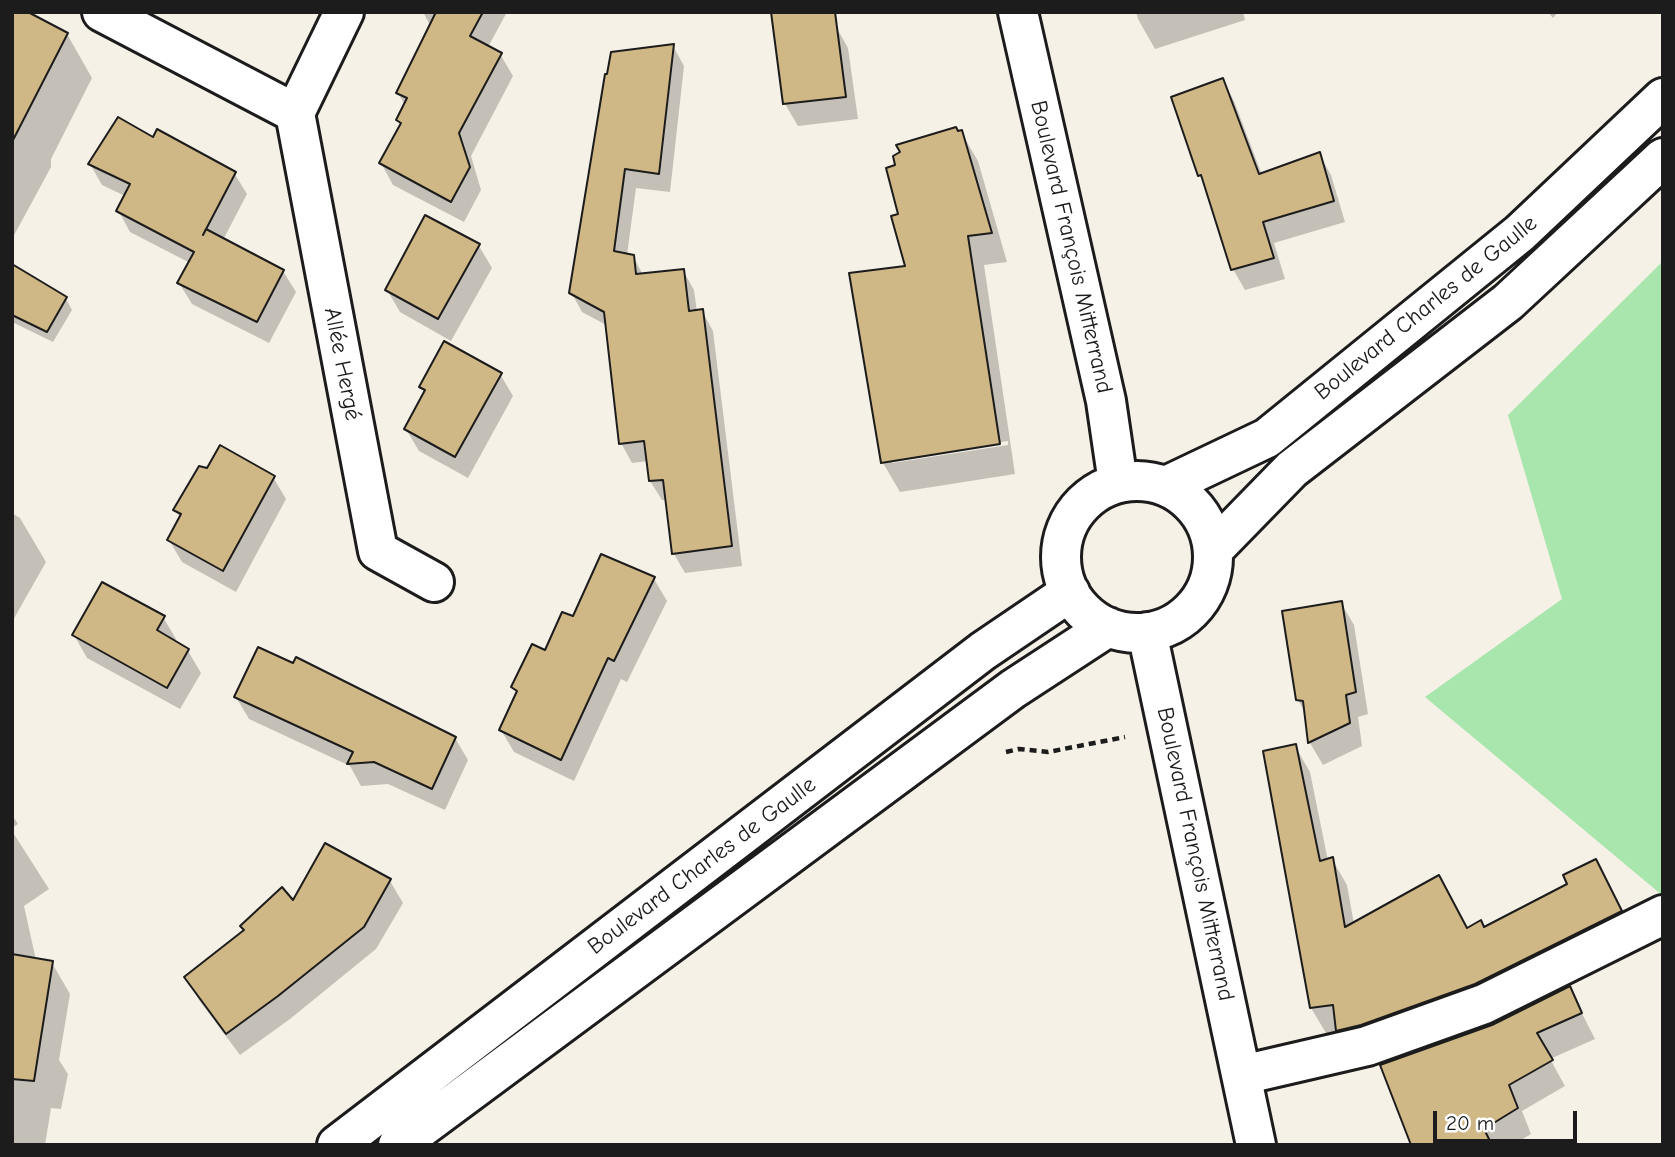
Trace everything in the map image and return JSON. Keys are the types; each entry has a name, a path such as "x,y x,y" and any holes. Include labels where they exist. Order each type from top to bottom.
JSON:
{"street":[{"path":"102,12 295,113 344,12"},
{"name":"Boulevard François Mitterrand","path":"1018,12 1106,401 1118,483"},
{"name":"Boulevard Charles de Gaulle","path":"1166,486 1267,438 1520,233 1663,98"},
{"name":"Allée Hergé","path":"295,113 378,551 434,582"},
{"name":"Boulevard Charles de Gaulle","path":"1213,550 1292,469 1508,302 1663,158"},
{"path":"1142,481 1166,486 1184,496 1199,512 1209,530 1213,550 1211,573 1203,595 1189,613 1170,626 1147,632 1128,632 1108,627 1086,614 1070,592 1063,572 1061,549 1067,527 1079,507 1097,493 1118,483 1142,481"},
{"name":"Boulevard Charles de Gaulle","path":"337,1145 983,651 1070,592"},
{"name":"Boulevard Charles de Gaulle","path":"398,1145 1013,689 1108,627"},
{"name":"Boulevard François Mitterrand","path":"1147,632 1256,1145"},
{"path":"1242,1075 1367,1046 1484,1004 1663,915"}],"green space":[{"path":"1663,261 1663,896 1425,697 1562,599 1508,415"}],"building":[{"path":"12,12 28,12 68,33 12,142"},
{"path":"436,12 483,12 470,36 502,53 459,133 470,167 451,202 379,163 401,123 396,120 407,98 396,93"},
{"path":"771,12 835,12 846,97 783,104"},
{"path":"674,44 659,174 625,169 614,251 634,255 636,274 684,269 689,311 703,309 732,546 672,554 663,480 649,481 644,441 619,444 604,312 569,293 605,74 611,52"},
{"path":"1223,78 1259,174 1320,152 1334,201 1263,222 1274,258 1231,270 1201,175 1198,176 1171,97"},
{"path":"118,117 153,137 157,129 236,172 206,229 284,270 257,322 177,283 194,252 116,211 130,184 88,164"},
{"path":"956,127 958,131 962,130 992,233 968,236 1000,444 881,463 849,273 905,266 891,216 898,214 886,168 895,165 893,156 900,152 896,145"},
{"path":"425,215 480,244 438,319 385,290"},
{"path":"12,264 67,297 47,332 12,315"},
{"path":"444,341 502,373 455,457 404,429 425,390 419,387"},
{"path":"220,445 275,476 223,571 167,540 181,514 173,510 199,466 207,468"},
{"path":"601,554 655,577 614,661 608,658 561,760 499,730 517,691 511,687 532,644 545,650 562,612 573,616"},
{"path":"102,582 165,616 157,630 189,649 167,688 72,635"},
{"path":"1342,601 1356,692 1346,695 1350,723 1308,743 1303,701 1296,700 1282,611"},
{"path":"258,647 293,663 296,657 456,737 432,789 374,762 347,764 353,752 234,697"},
{"path":"1296,744 1320,861 1333,857 1345,927 1439,875 1467,928 1481,920 1484,927 1567,884 1563,875 1596,859 1622,911 1475,984 1361,1025 1336,1031 1333,1005 1310,1008 1263,751"},
{"path":"325,843 391,879 364,927 226,1034 184,977 244,930 240,926 282,887 293,900"},
{"path":"12,954 53,961 34,1081 12,1079"},
{"path":"1570,986 1582,1013 1537,1033 1553,1060 1509,1085 1518,1108 1484,1129 1492,1145 1411,1145 1380,1065 1492,1025"}]}
